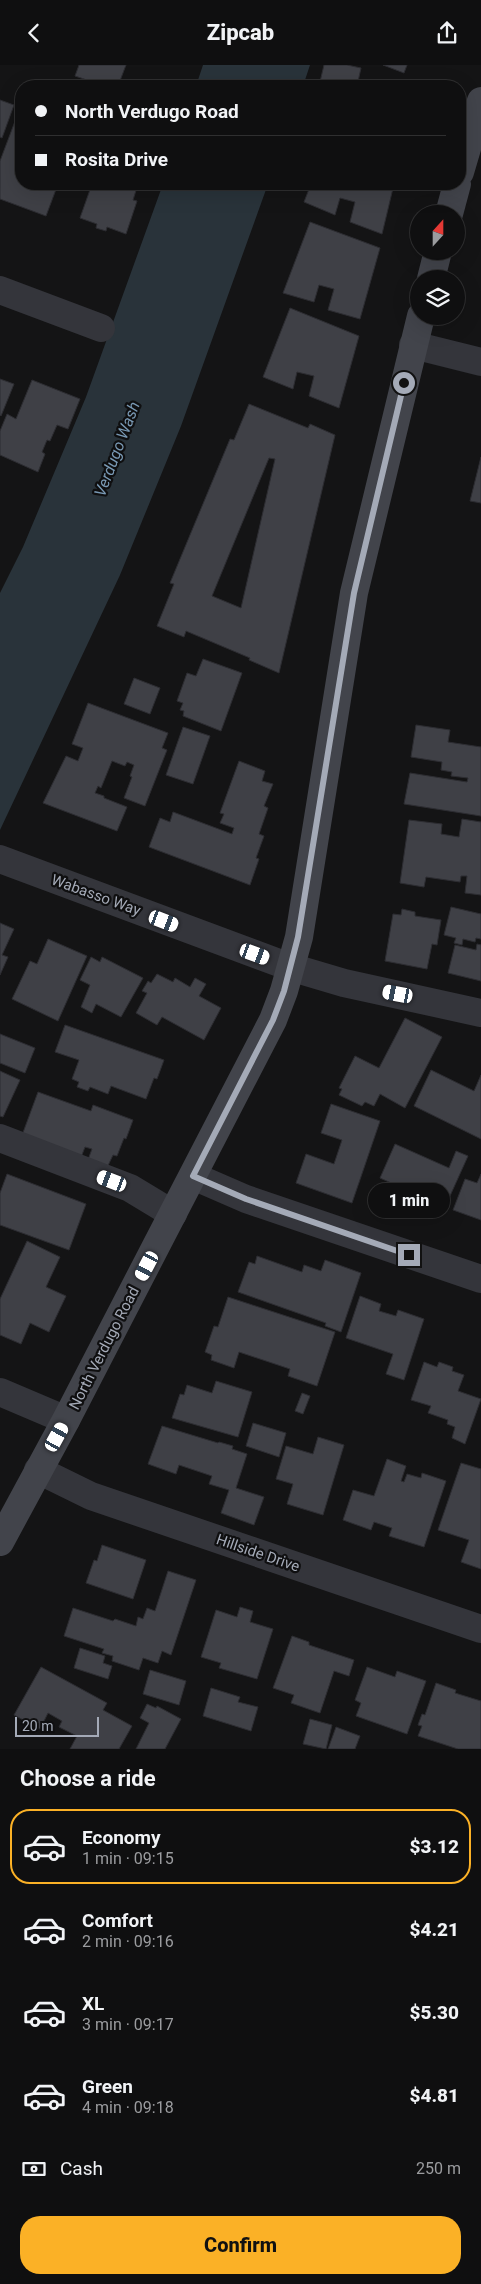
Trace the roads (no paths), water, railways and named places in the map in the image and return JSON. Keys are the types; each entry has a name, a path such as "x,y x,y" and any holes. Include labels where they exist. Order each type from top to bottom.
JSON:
{"main road":[{"path":"466,152 481,101"},
{"path":"451,205 455,190"},
{"name":"North Verdugo Road","path":"0,1542 193,1176 273,1020 284,991 298,937 354,593 418,325"}],"street":[{"path":"0,290 100,328"},
{"path":"412,345 481,362"},
{"name":"Wabasso Way","path":"0,859 290,967 344,983 453,1005 481,1013"},
{"path":"0,1138 130,1188 173,1214"},
{"path":"193,1176 246,1199 481,1279"},
{"path":"0,1392 66,1420"},
{"name":"Hillside Drive","path":"38,1470 91,1496 481,1629"}],"water":[{"path":"203,65 310,65 305,80 198,80"},
{"name":"Verdugo Wash","path":"161,190 266,190 181,426 120,575 0,830 0,593 23,547 86,397"}]}
